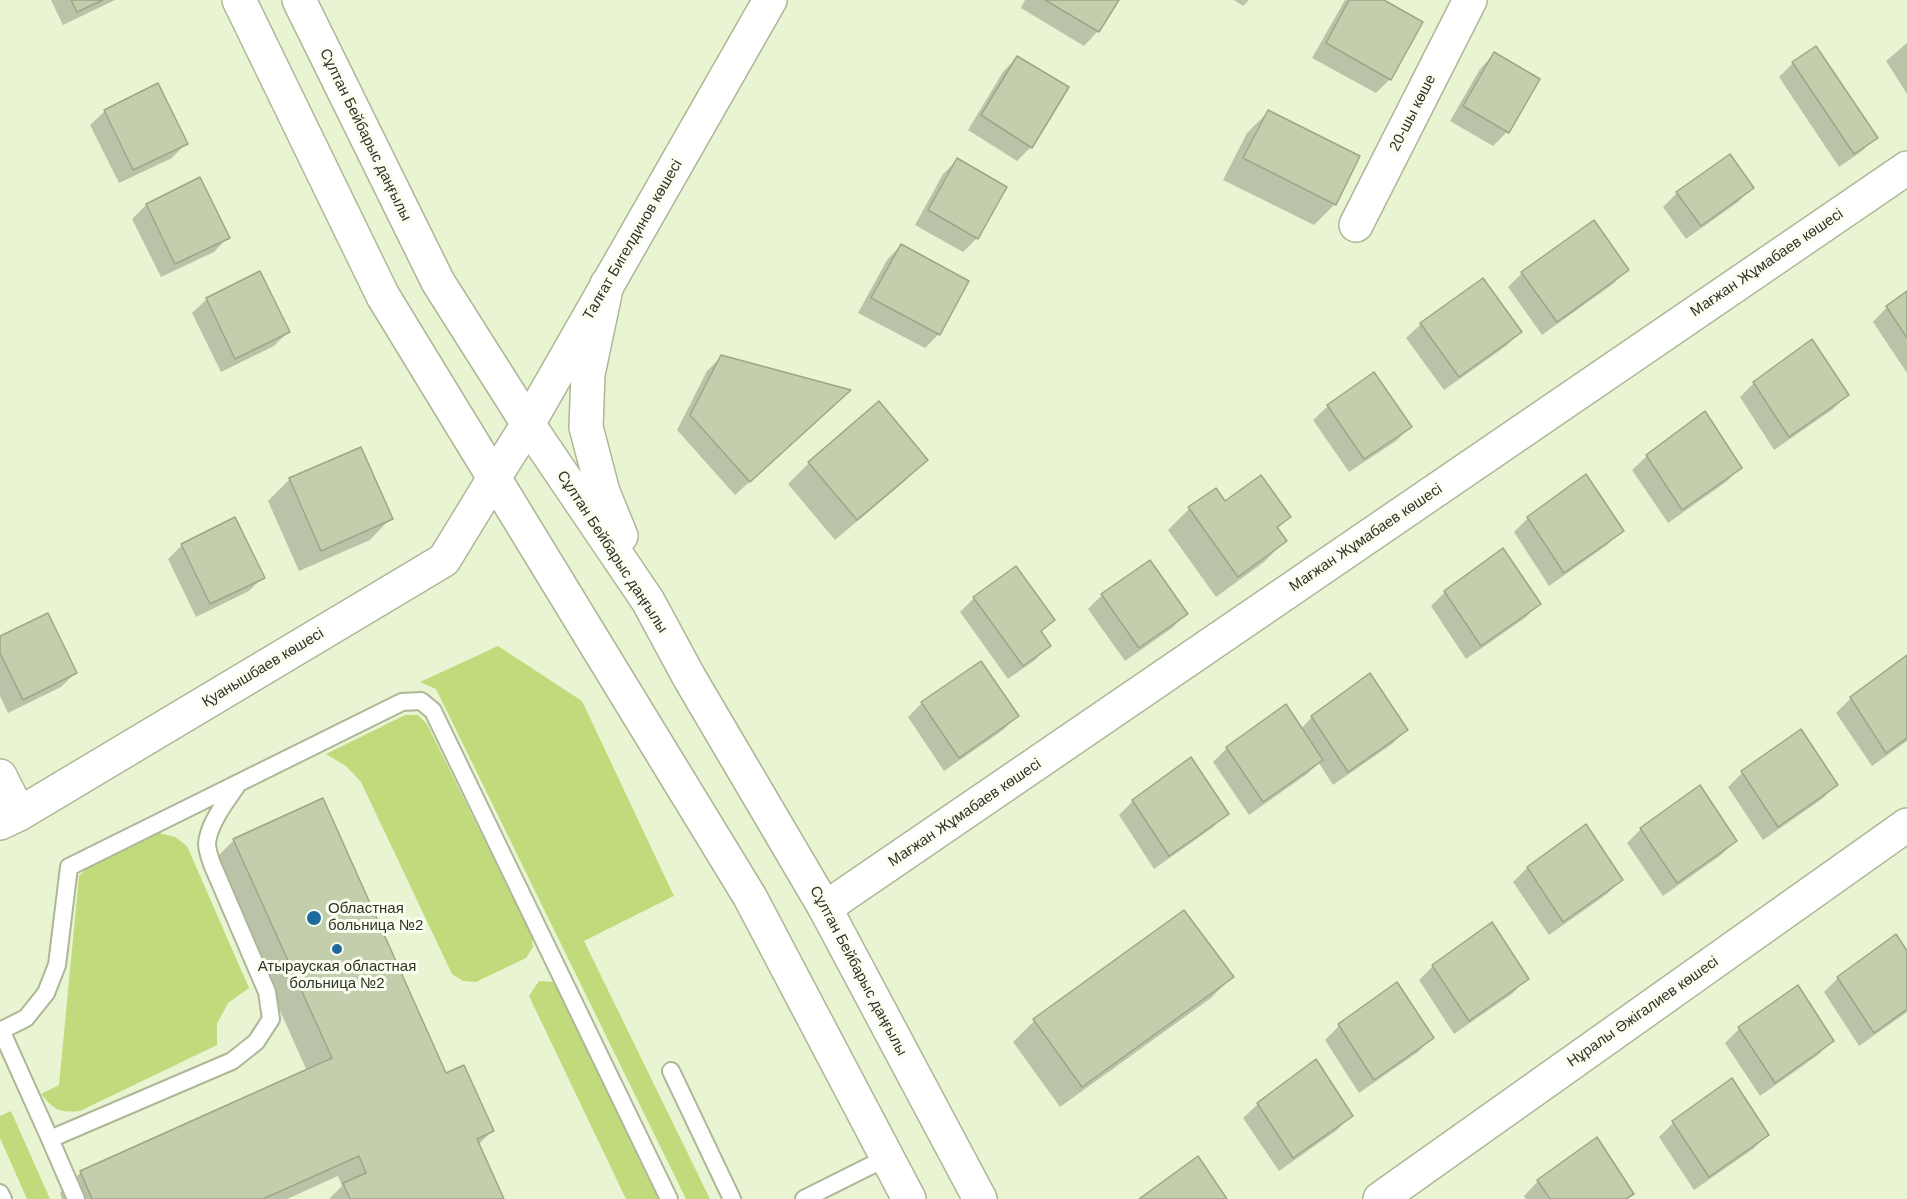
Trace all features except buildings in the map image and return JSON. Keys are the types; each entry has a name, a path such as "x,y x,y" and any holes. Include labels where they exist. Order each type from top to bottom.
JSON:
{"street":[{"path":"238,0 383,296 750,897 909,1199"},
{"name":"Сұлтан Бейбарыс даңғылы","path":"299,0 438,282 528,424 648,601 688,677 825,908 980,1199"},
{"name":"Талғат Бигелдинов көшесі","path":"494,478 528,424 770,0"},
{"name":"20-шы көше","path":"1356,225 1470,0"},
{"name":"Мағжан Жұмабаев көшесі","path":"825,908 1907,168"},
{"path":"607,284 588,375 586,428 603,492 648,601"},
{"name":"Қуанышбаев көшесі","path":"9,819 444,560 494,478"},
{"path":"0,776 9,819"},
{"name":"Нұралы Әжiгалиев көшесi","path":"1380,1199 1907,825"}],"lane":[{"path":"76,1199 1,1030 26,1018 46,993 57,965 69,867 402,702 421,701 433,711 669,1199"},
{"path":"50,1139 232,1061 256,1042 271,1019 267,992 212,864 207,844 213,824 239,784"},
{"path":"671,1071 732,1199"},
{"path":"804,1199 888,1157"},
{"path":"0,1193 3,1199"}],"green space":[{"path":"498,646 582,701 674,896 584,941 710,1199 686,1199 436,689 420,682"},
{"path":"405,715 418,715 427,724 532,937 533,947 526,958 476,982 463,981 452,974 361,782 346,766 326,754"},
{"path":"159,833 175,837 187,846 249,988 228,1003 217,1024 217,1045 80,1111 58,1109 41,1094 59,1085 79,876 90,865"},
{"path":"539,981 554,982 658,1199 626,1199 529,996"},
{"path":"11,1111 50,1199 27,1199 0,1138 0,1116"}],"place":[{"name":"Областная больница №2","path":"314,918"},
{"name":"Атырауская областная больница №2","path":"337,949"}]}
